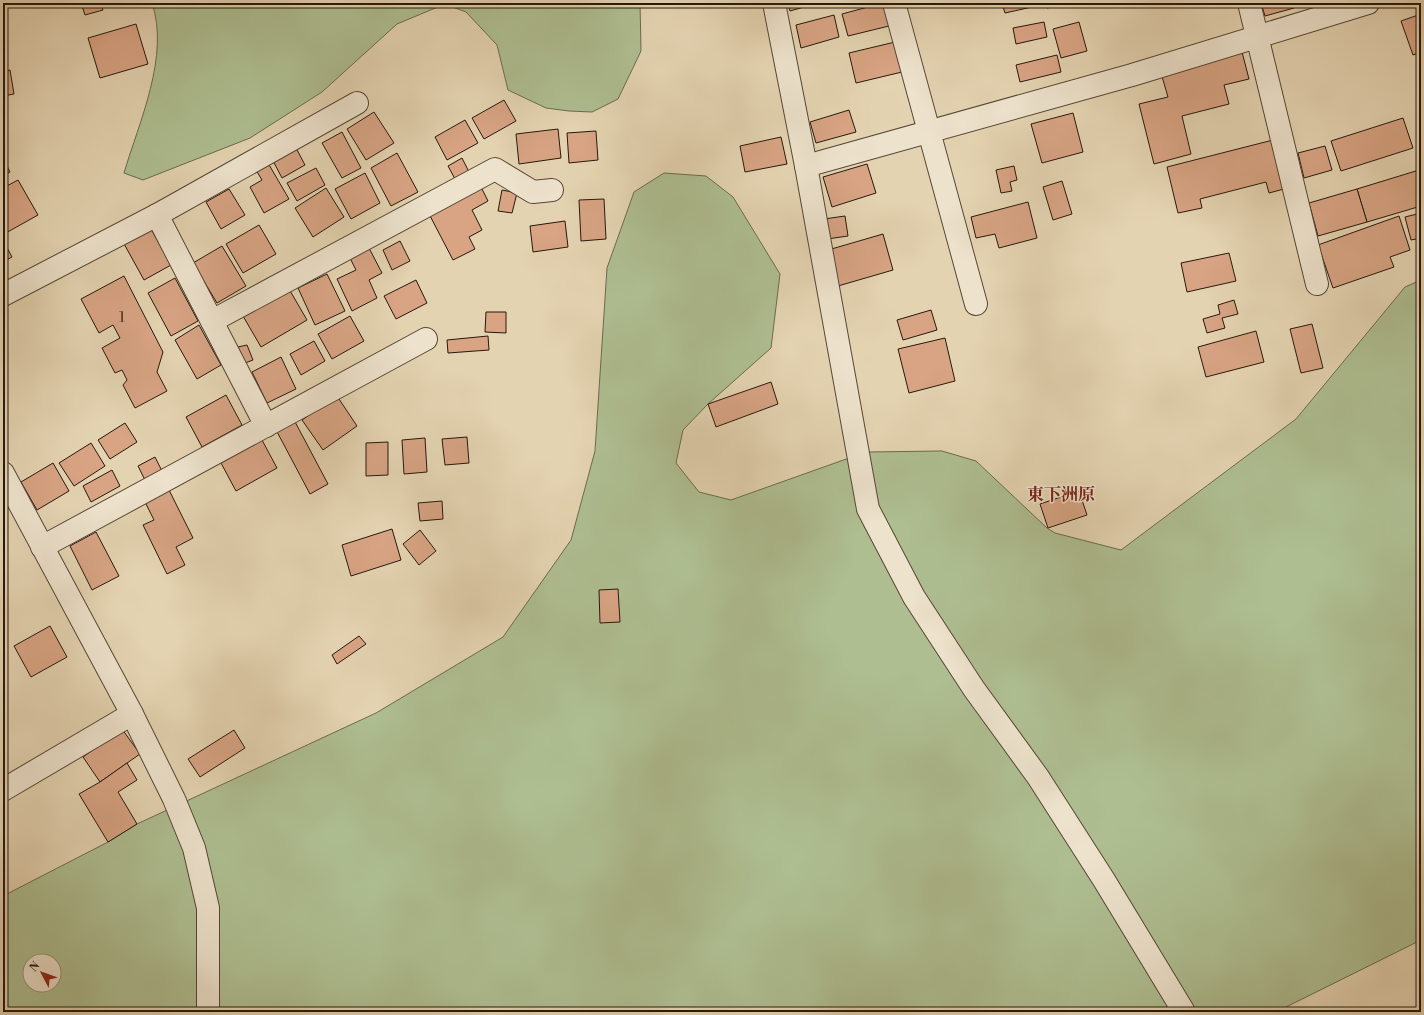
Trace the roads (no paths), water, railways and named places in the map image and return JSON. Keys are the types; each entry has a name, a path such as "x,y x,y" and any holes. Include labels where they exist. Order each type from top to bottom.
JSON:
{"street":[{"path":"774,3 806,166 868,509 914,597 974,689 1042,784 1104,880 1184,1012"},
{"path":"894,3 976,304"},
{"path":"1249,3 1317,284"},
{"path":"806,166 1257,38 1368,3"},
{"path":"3,295 157,215 357,103"},
{"path":"212,321 495,169 533,192 552,190"},
{"path":"157,215 266,426"},
{"path":"42,547 426,339"},
{"path":"3,473 132,714 174,799 194,848 208,908 208,1012"},
{"path":"3,790 132,714"}],"district":[{"name":"東下洲原","path":"1061,494"}]}
